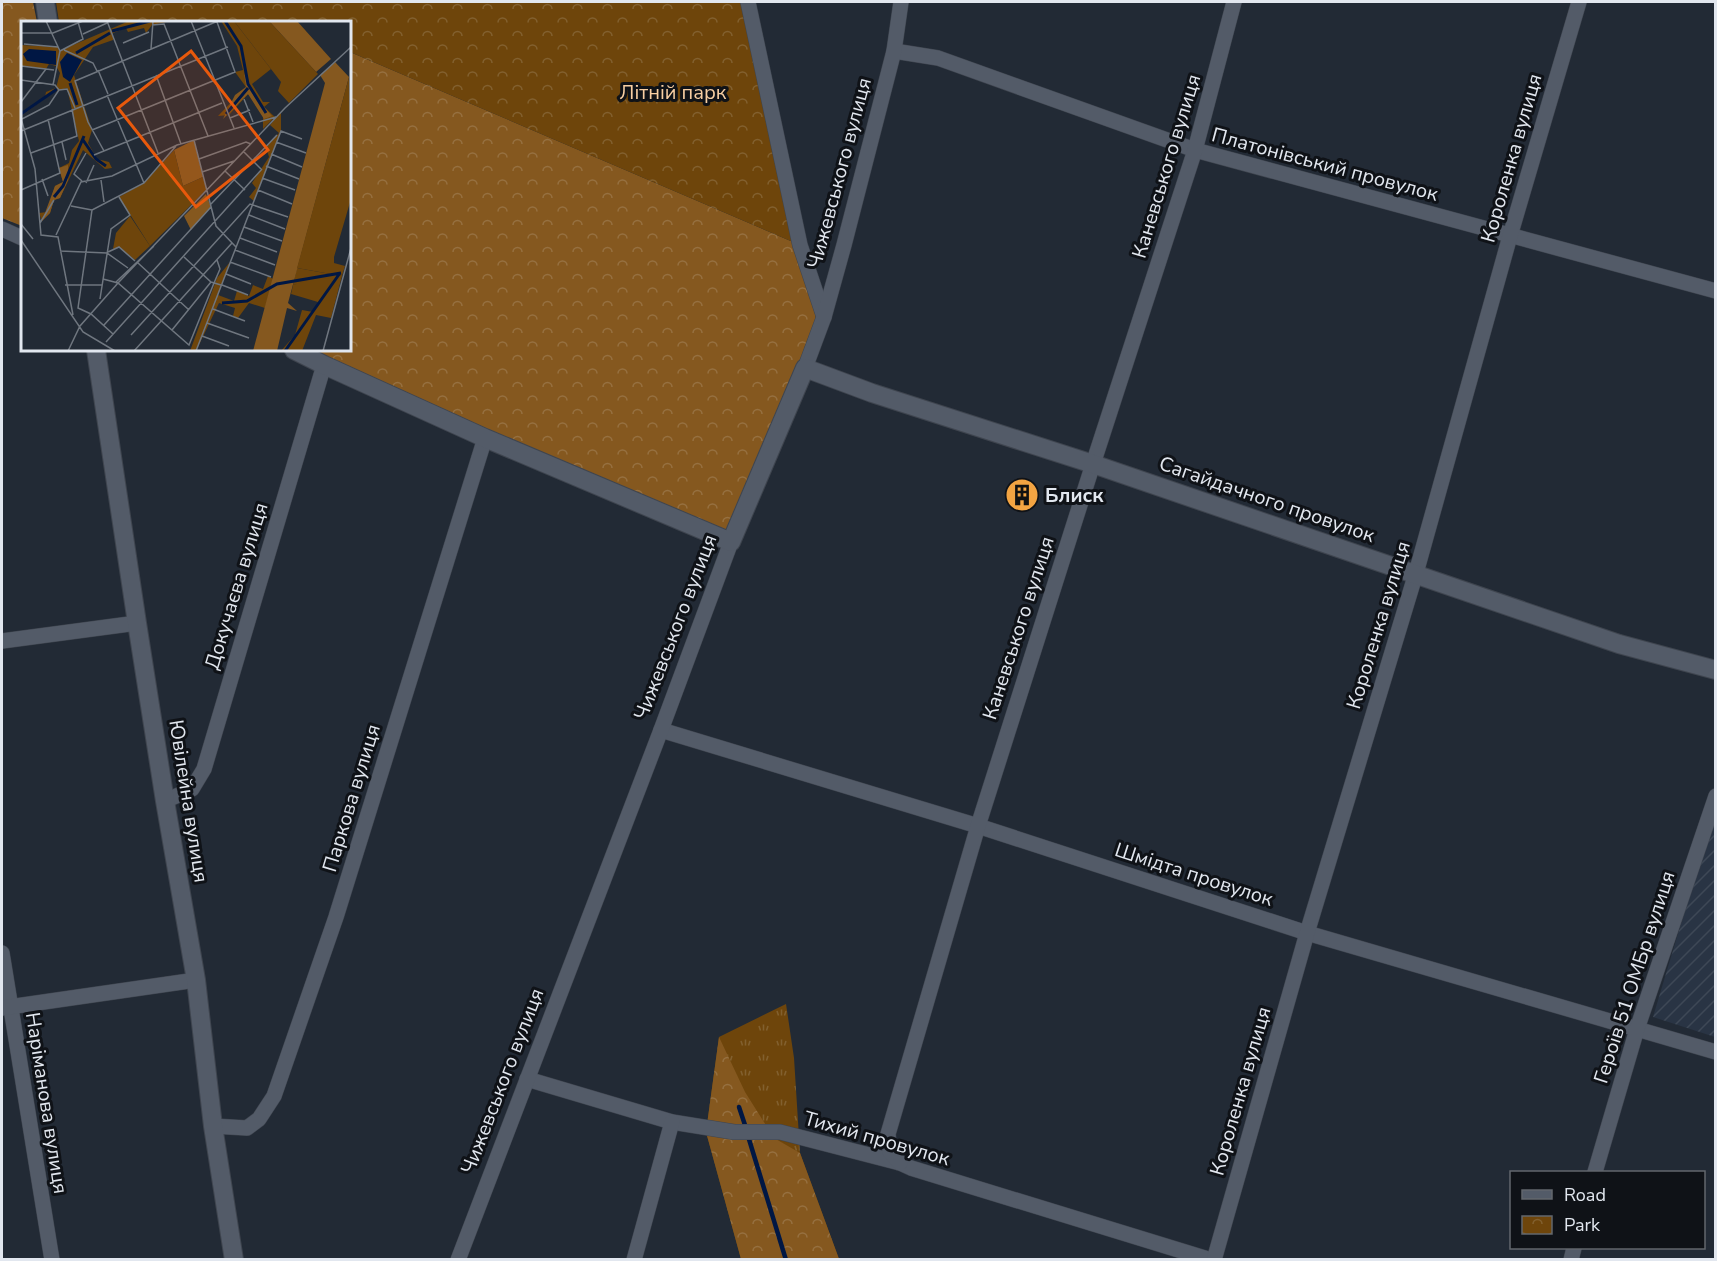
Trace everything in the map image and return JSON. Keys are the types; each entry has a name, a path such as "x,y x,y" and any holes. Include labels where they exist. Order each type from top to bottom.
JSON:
{"street":[{"path":"45,2 48,21"},
{"path":"748,2 800,245 824,317"},
{"name":"Чижевського вулиця","path":"458,1260 731,542 805,368 824,317 894,51 901,2"},
{"name":"Каневського вулиця","path":"900,1163 890,1152 888,1134 978,826 1195,150 1234,2"},
{"name":"Короленка вулиця","path":"1213,1260 1307,933 1416,573 1510,236 1579,2"},
{"name":"Платонівський провулок","path":"894,51 938,58 1195,150 1716,291"},
{"path":"2,230 21,238"},
{"name":"Ювілейна вулиця","path":"96,351 165,801 196,980 213,1125 234,1260"},
{"path":"296,351 485,438 731,542"},
{"name":"Докучаєва вулиця","path":"165,801 192,789 204,769 324,365"},
{"name":"Сагайдачного провулок","path":"805,368 872,393 1093,464 1619,644 1716,670"},
{"name":"Паркова вулиця","path":"213,1125 247,1128 259,1119 274,1096 336,917 485,438"},
{"path":"2,641 137,623"},
{"name":"Шмідта провулок","path":"661,730 978,826 1307,933 1716,1052"},
{"name":"Героїв 51 ОМБр вулиця","path":"1596,1171 1636,1029 1716,796"},
{"name":"Наріманова вулиця","path":"2,953 6,1008 52,1260"},
{"path":"6,1008 196,980"},
{"name":"Тихий провулок","path":"527,1078 672,1122 734,1132 780,1132 900,1163 922,1172 1213,1260"},
{"path":"634,1260 672,1122"}],"shaded area":[{"path":"1715,810 1715,1037 1653,1017"}],"green space":[{"path":"2,2 33,2 37,21 21,21 21,226 2,218"},
{"name":"Літній парк","path":"56,2 748,2 800,245 351,52 351,21 59,21"},
{"path":"351,52 800,245 824,317 731,542 299,351 351,351"},
{"path":"786,1004 794,1058 800,1153 839,1259 741,1259 706,1132 719,1037"},
{"path":"719,1037 745,1092 774,1138 800,1153 839,1259 741,1259 706,1132"}],"waterway":[{"path":"739,1107 746,1128"},
{"path":"748,1136 786,1260"}],"place":[{"name":"Блиск","path":"1022,495"}]}
